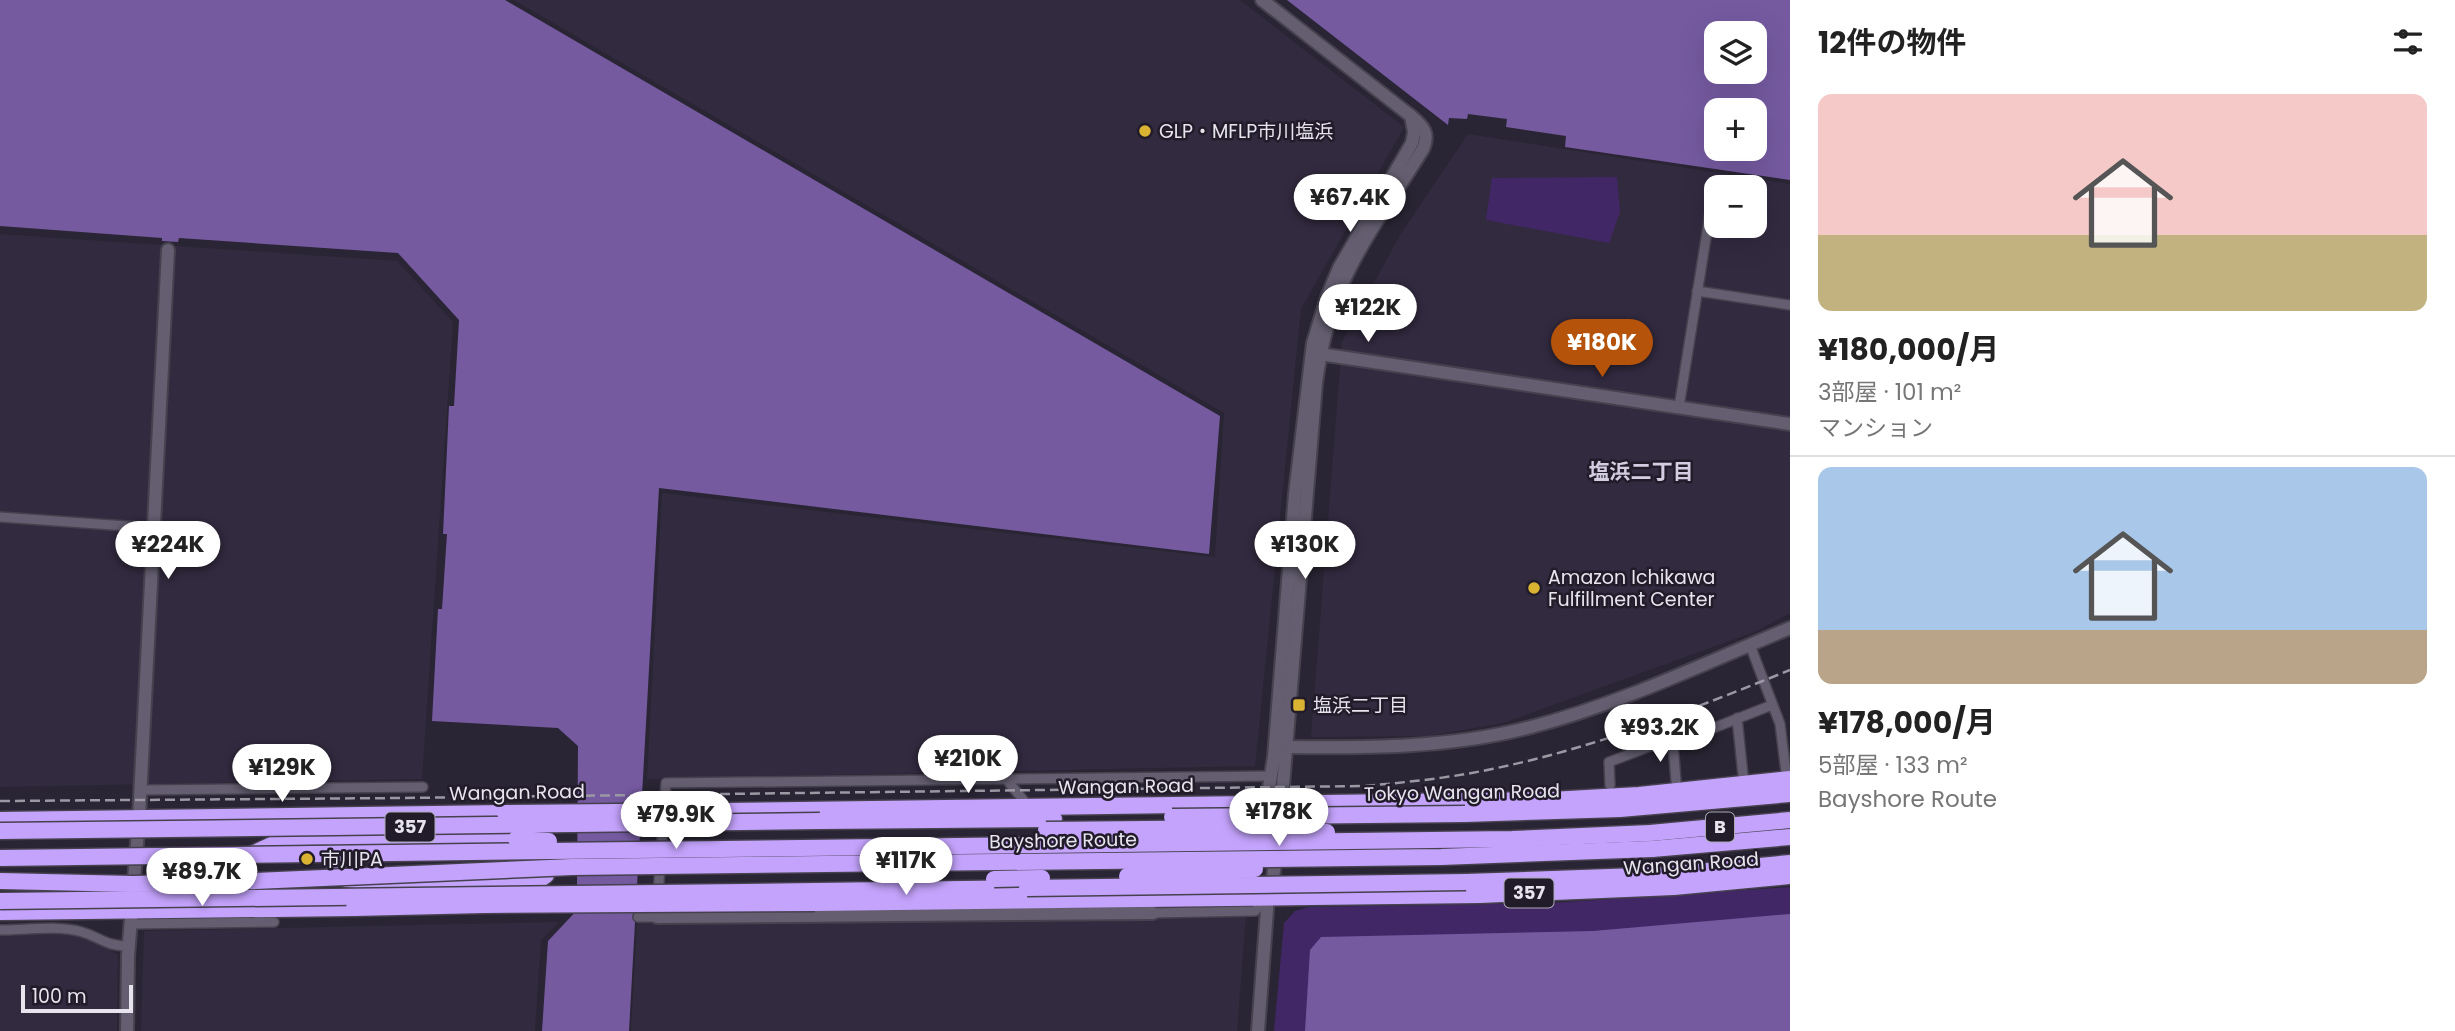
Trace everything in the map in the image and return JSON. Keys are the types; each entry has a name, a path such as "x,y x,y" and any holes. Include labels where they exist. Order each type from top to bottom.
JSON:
{"highway":[{"name":"Wangan Road","path":"0,820 505,813 820,816 1030,808 1585,799 1789,784"},
{"name":"Tokyo Wangan Road","path":"1050,825 1620,809 1789,784"},
{"path":"505,813 534,816 639,817 701,823"},
{"name":"357","path":"0,831 701,823 820,816 942,821 962,829 1050,825"},
{"name":"Bayshore Route","path":"0,881 147,883 645,866 1558,854 1790,820"},
{"path":"1050,825 1456,834 1512,839"},
{"path":"248,855 278,842 303,837 533,834 544,839 547,870 542,879 526,883 395,884 346,879 332,863 334,848 337,844 354,841 516,839 621,842 659,850"},
{"name":"Bayshore Route","path":"0,858 1512,839 1651,841 1790,837"},
{"path":"853,890 994,880 1219,872 1287,865 1309,859"},
{"name":"357","path":"0,901 660,891 815,897 853,890 1466,883 1666,874 1790,863"},
{"name":"Wangan Road","path":"0,912 132,917 354,908 815,897 1480,895 1674,887 1790,876"},
{"path":"484,905 635,897 660,891"}],"street":[{"path":"1262,0 1411,116 1424,129 1426,138 1423,149 1406,165 1339,268 1322,310 1301,494 1286,686 1270,776 1273,805"},
{"path":"1679,407 1706,238"},
{"path":"127,1031 129,946 141,790 168,250"},
{"path":"1697,291 1790,306"},
{"path":"1316,353 1790,424"},
{"path":"0,517 154,528"},
{"path":"1287,747 1425,745 1530,728 1618,699 1790,628"},
{"path":"1750,645 1772,705 1785,724 1789,784"},
{"path":"1258,1031 1268,896 1259,878 1287,747 1286,686"},
{"path":"1610,785 1609,762 1651,746 1673,744 1772,705"},
{"path":"1737,719 1742,775"},
{"path":"1673,744 1676,781"},
{"path":"657,917 666,783 1270,776"},
{"path":"1006,779 1030,808"},
{"path":"141,790 423,788"},
{"path":"639,917 1255,911 1268,896"},
{"path":"132,917 274,922"},
{"path":"0,930 66,929 83,932 114,946 129,946"}],"shaded area":[{"path":"0,0 505,0 1220,416 1209,554 659,488 629,1031 542,1031 548,941 580,907 577,887 578,746 558,728 432,721 438,609 442,609 447,534 443,534 449,406 454,406 459,320 398,253 179,238 178,242 162,241 162,238 0,226"},
{"path":"514,0 1240,0 1404,127 1301,309 1255,766 647,779 662,493 1215,557 1224,413"},
{"path":"1287,0 1790,0 1790,180 1565,147 1566,136 1506,127 1507,119 1468,114 1467,119 1449,118 1448,125"},
{"path":"1468,134 1732,175 1704,175 1704,238 1767,238 1767,180 1790,184 1790,613 1757,631 1503,723 1429,736 1311,737 1342,342 1400,235"},
{"path":"1617,177 1620,212 1609,243 1486,220 1492,178"},
{"path":"0,234 397,261 453,322 422,779 0,787"},
{"path":"1790,887 1790,1031 1274,1031 1284,923 1295,911 1309,907 1551,903"},
{"path":"1790,914 1790,1031 1305,1031 1310,950 1321,937 1593,931"},
{"path":"1246,915 1237,1031 631,1031 637,920"},
{"path":"559,922 541,940 535,1031 141,1031 144,931"},
{"path":"67,933 92,939 118,955 117,1031 0,1031 0,934"}],"railway":[{"path":"0,801 1365,786 1476,772 1568,750 1680,713 1790,670"}],"place":[{"name":"GLP・MFLP市川塩浜","path":"1145,131"},
{"name":"Amazon Ichikawa Fulfillment Center","path":"1534,588"},
{"name":"塩浜二丁目","path":"1299,705"},
{"name":"市川PA","path":"307,859"}],"district":[{"name":"塩浜二丁目","path":"1641,472"}]}
